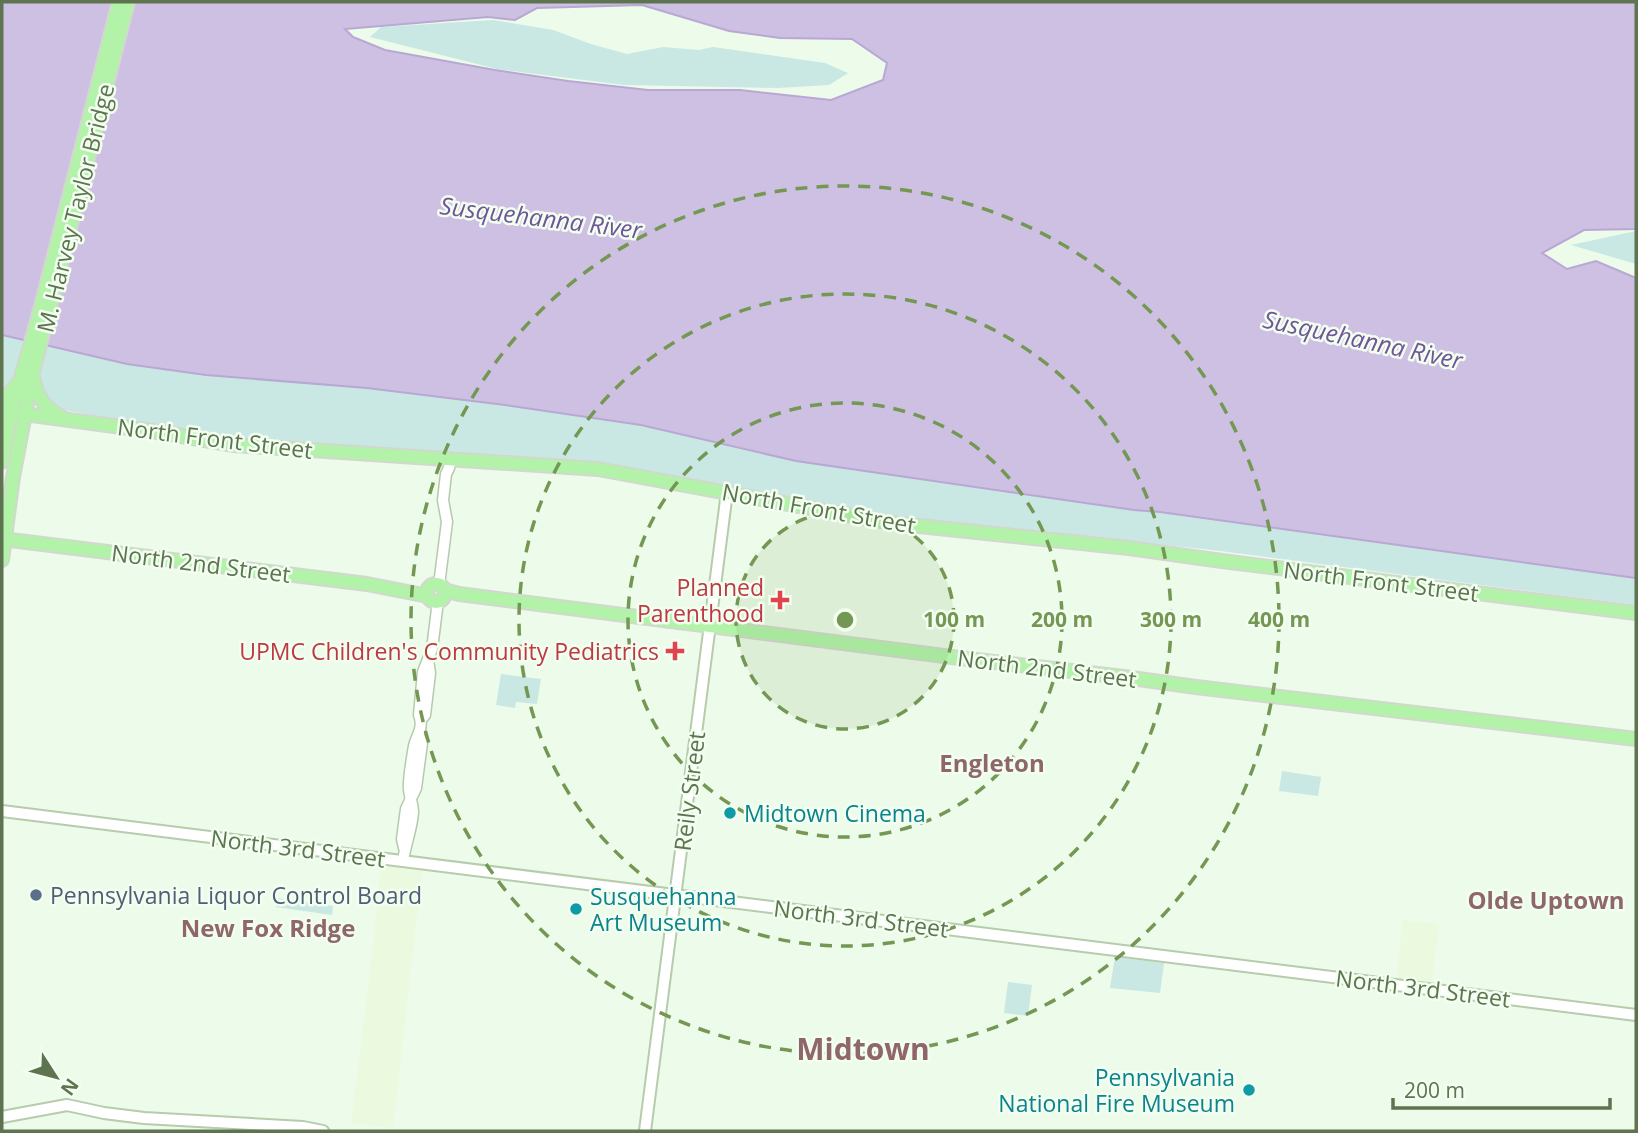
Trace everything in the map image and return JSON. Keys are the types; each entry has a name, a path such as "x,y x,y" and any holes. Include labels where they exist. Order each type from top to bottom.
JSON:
{"main road":[{"name":"M. Harvey Taylor Bridge","path":"32,356 119,2"},
{"name":"M. Harvey Taylor Bridge","path":"12,413 32,356 128,2"},
{"path":"2,399 27,373 35,384 39,398 67,421"},
{"path":"2,462 12,413"},
{"path":"2,560 13,477 12,413"},
{"name":"North Front Street","path":"12,413 152,431 234,445 450,464 598,469 891,523 1129,548 1636,613"},
{"name":"Reily Street","path":"645,1131 727,492"},
{"name":"North 2nd Street","path":"3,540 1636,739"},
{"name":"North 3rd Street","path":"2,811 403,857 676,895 1636,1015"},
{"path":"2,1116 67,1105 144,1118 303,1127 323,1131"}],"street":[{"path":"403,857 409,839 413,810 411,797 416,789 422,743 419,736 421,720 425,715 430,673 426,648 447,522 444,511 449,500 452,475 450,464"}],"shaded area":[{"path":"493,20 553,30 627,54 663,47 699,50 713,47 825,63 848,73 829,85 778,88 624,85 497,69 370,37 381,27"},
{"path":"1636,231 1636,264 1571,245"},
{"path":"2,335 127,364 206,375 367,388 505,405 641,425 796,461 1636,578 1636,605 1212,550 886,516 609,464 229,438 2,400"},
{"path":"501,674 541,679 537,704 516,702 515,708 496,705"},
{"path":"1282,771 1321,777 1318,796 1279,791"},
{"path":"382,859 423,864 393,1128 351,1123"},
{"path":"277,898 333,906 332,915 276,907"},
{"path":"1403,920 1439,924 1432,983 1396,979"},
{"path":"1115,957 1164,963 1160,993 1110,988"},
{"path":"1008,982 1032,985 1028,1016 1004,1013"}],"water":[{"name":"Susquehanna River","path":"2,2 1636,2 1636,229 1584,230 1542,253 1567,269 1596,261 1636,278 1636,578 796,461 641,425 505,405 367,388 206,375 127,364 2,335","holes":["642,5 729,31 780,38 852,39 887,63 883,80 831,100 740,90 648,90 495,70 385,50 353,37 345,29 488,17 515,20 537,8"]}],"place":[{"name":"Planned Parenthood","path":"780,600"},
{"name":"UPMC Children's Community Pediatrics","path":"675,651"},
{"name":"Midtown Cinema","path":"730,813"},
{"name":"Pennsylvania Liquor Control Board","path":"36,895"},
{"name":"Susquehanna Art Museum","path":"576,909"},
{"name":"Pennsylvania National Fire Museum","path":"1249,1090"}],"district":[{"name":"Engleton","path":"992,762"},
{"name":"Olde Uptown","path":"1546,899"},
{"name":"New Fox Ridge","path":"268,927"},
{"name":"Midtown","path":"863,1048"}]}
